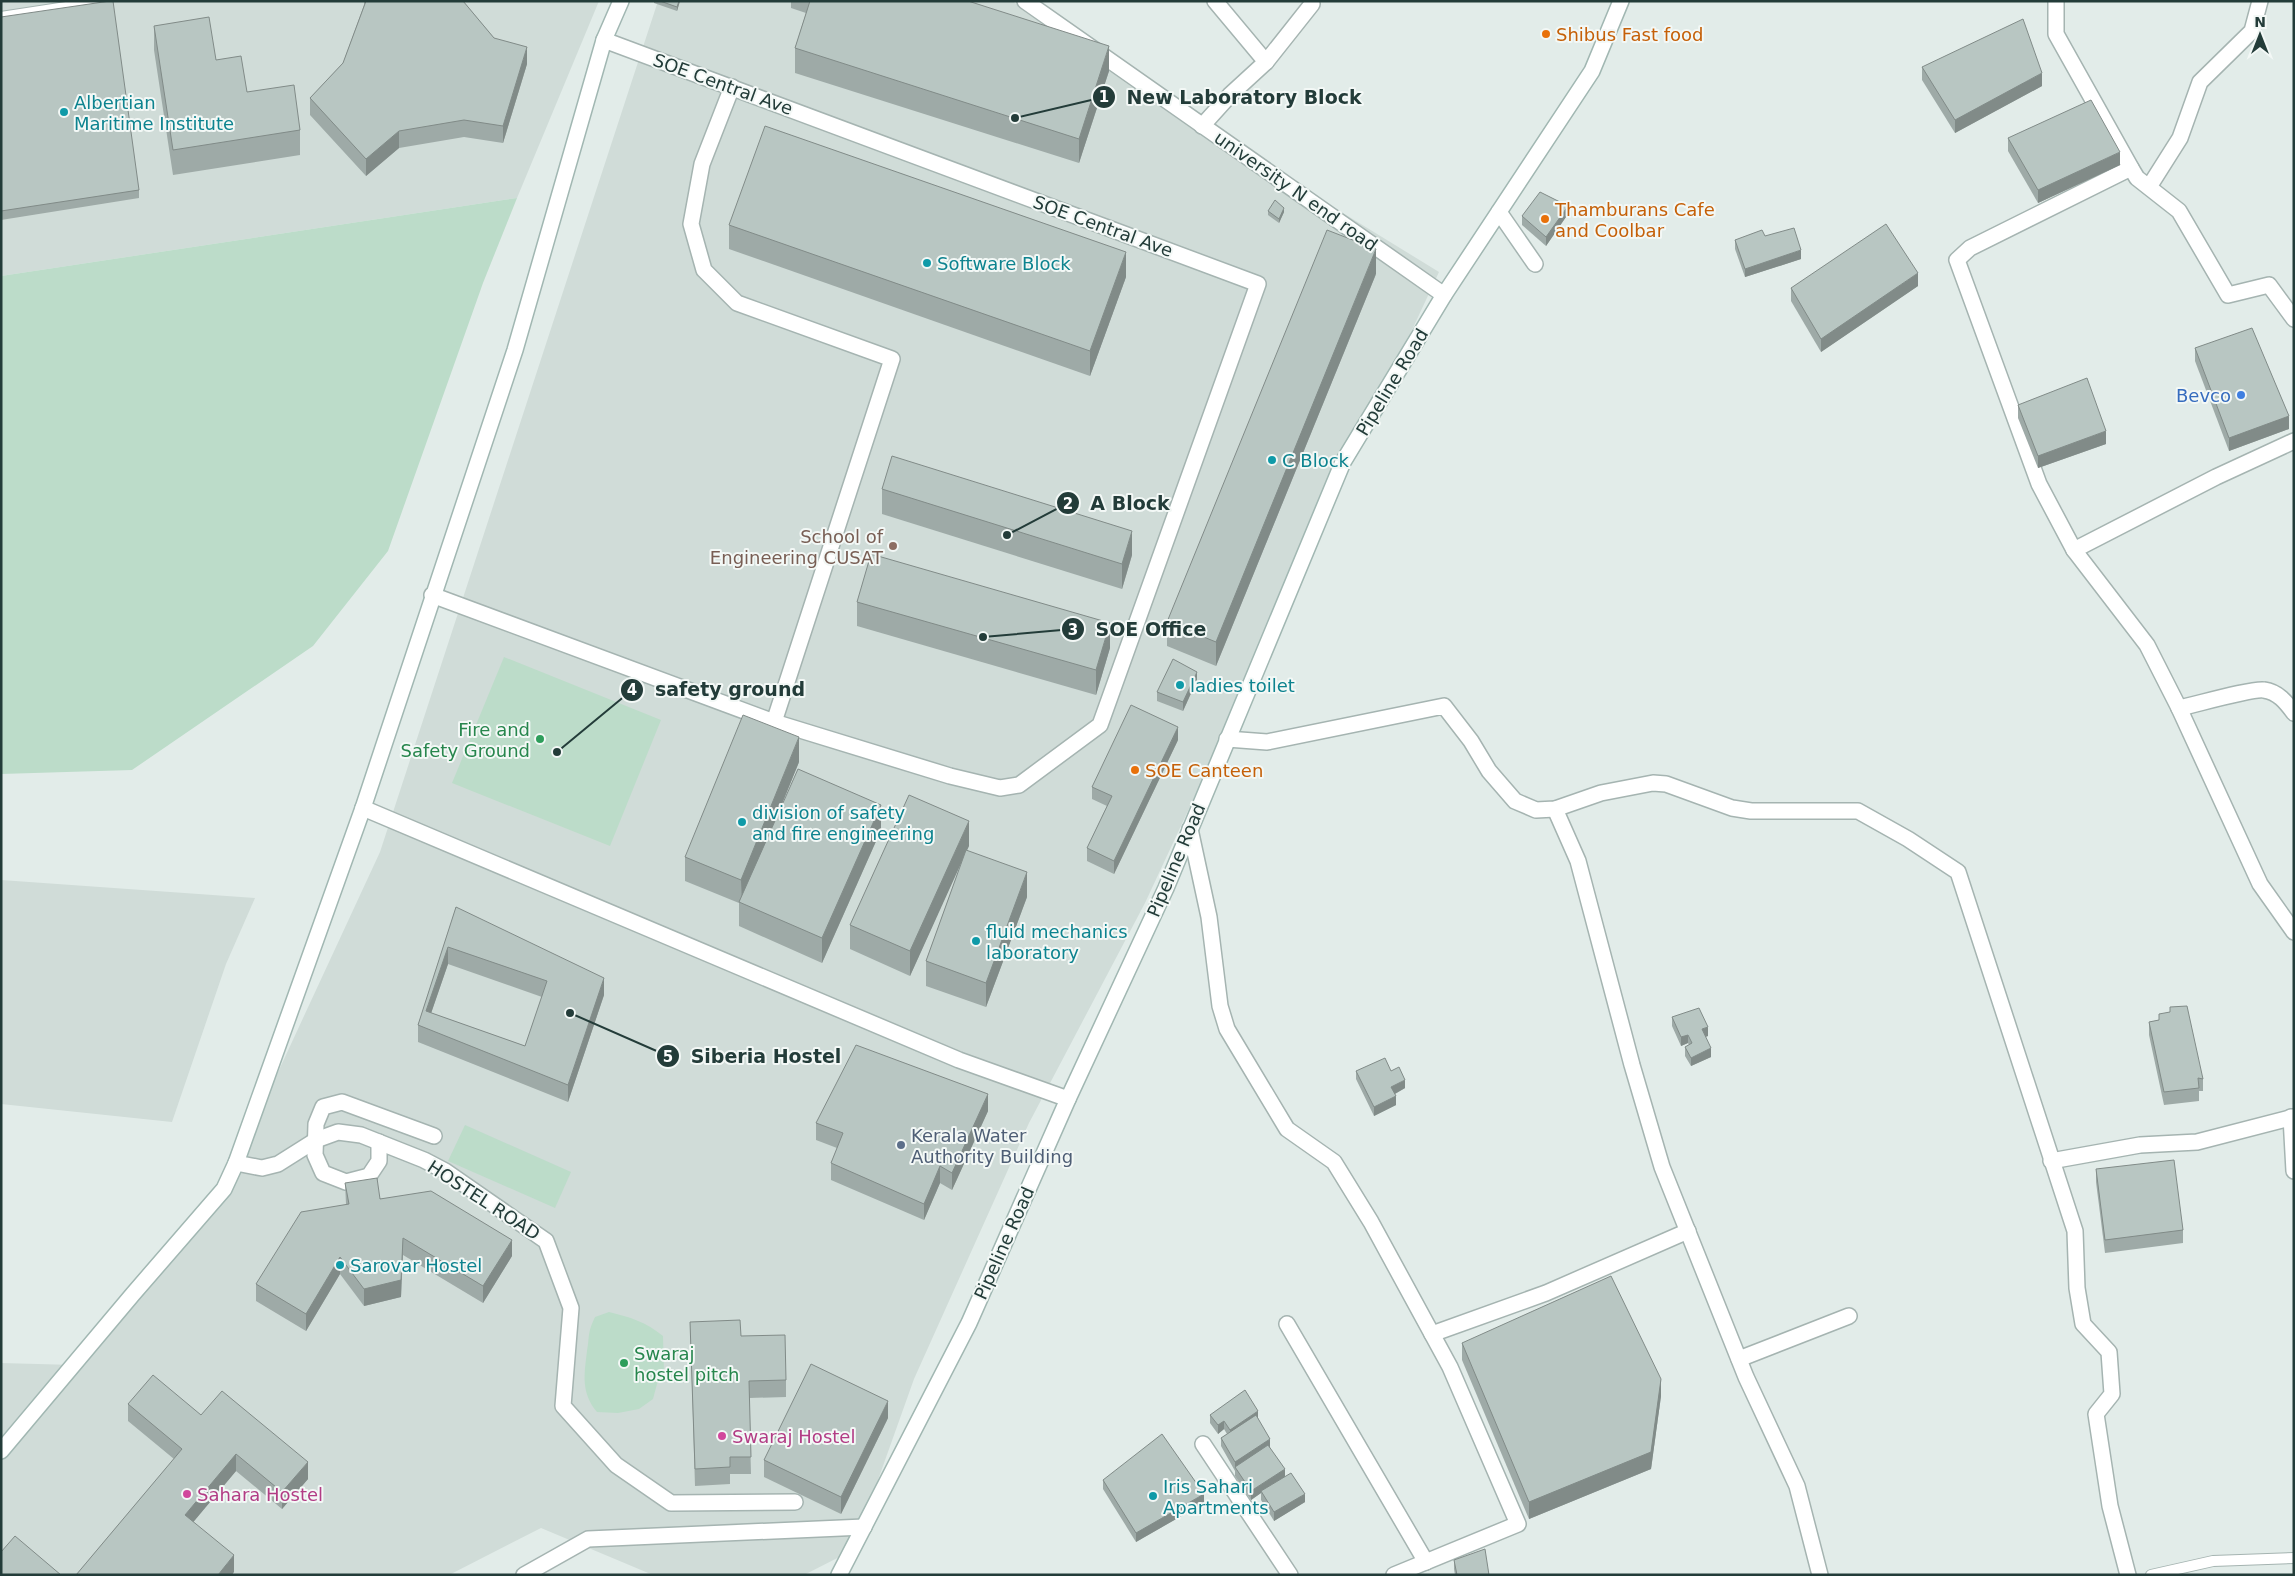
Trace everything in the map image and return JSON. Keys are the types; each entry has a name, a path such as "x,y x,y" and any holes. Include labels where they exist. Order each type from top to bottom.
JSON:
{"street":[{"path":"1,1451 133,1294 224,1190 236,1163 363,808 515,350 604,40 621,1"},
{"name":"university N end road","path":"1025,1 1444,295"},
{"path":"1215,1 1266,62"},
{"name":"Pipeline Road","path":"839,1575 968,1323 1068,1099 1166,888 1226,739 1343,462 1444,295 1592,72 1621,1"},
{"path":"2056,1 2056,34 2137,178 2179,212 2228,296 2269,285 2294,319"},
{"path":"2148,187 2180,138 2200,82 2252,31 2260,1"},
{"path":"1202,126 1230,95 1266,62 1312,4"},
{"name":"SOE Central Ave","path":"604,40 1258,284 1133,628 1100,725 1019,785 1000,788 950,776 774,722"},
{"path":"432,596 774,722 892,359 737,303 704,270 691,224 702,164 732,87"},
{"path":"2131,168 1970,248 1956,260 2039,484 2074,550 2147,645 2179,708 2260,884 2294,932"},
{"path":"1499,212 1535,264"},
{"path":"2074,550 2216,477 2294,441"},
{"path":"2179,708 2262,689 2276,694 2288,704 2294,713"},
{"path":"1226,739 1267,742 1444,706 1471,741 1489,771 1515,801 1536,810 1555,809 1601,793 1653,783 1666,784 1732,808 1751,812 1858,812 1908,839 1958,872 2075,1231 2076,1288 2083,1324 2109,1352 2112,1394 2096,1414 2110,1506 2128,1575"},
{"path":"363,808 959,1060 1068,1099"},
{"path":"1555,809 1578,861 1632,1065 1662,1167 1739,1359 1797,1486 1820,1575"},
{"path":"1190,829 1209,917 1220,1006 1226,1029 1287,1129 1334,1162 1371,1222 1450,1367 1518,1524 1394,1575"},
{"path":"379,1142 379,1162 369,1176 346,1182 323,1173 315,1155 316,1124 323,1107 342,1102 434,1136"},
{"path":"2051,1161 2140,1145 2196,1142 2292,1117 2294,1171"},
{"name":"HOSTEL ROAD","path":"236,1163 262,1168 278,1164 316,1140 338,1132 361,1135 424,1160 446,1171 546,1241 572,1308 563,1406 616,1465 671,1503 795,1502"},
{"path":"1432,1334 1546,1294 1688,1232"},
{"path":"1739,1359 1849,1316"},
{"path":"1287,1324 1426,1562"},
{"path":"1203,1444 1290,1575"},
{"path":"524,1575 588,1539 864,1526"}],"lane":[{"path":"1,17 105,1"},
{"path":"2152,1575 2213,1561 2294,1558"}],"shaded area":[{"path":"1,1 599,1 517,198 1,276"},
{"path":"658,1 1012,1 1146,92 1439,272 1145,903 1029,1123 914,1379 853,1550 804,1575 653,1575 541,1528 449,1575 1,1575 1,1363 74,1365 228,1180 380,852"},
{"path":"1,880 255,898 226,964 172,1122 1,1104"}],"green space":[{"path":"517,198 483,283 388,551 313,646 132,770 1,774 1,276"},
{"path":"504,657 661,720 610,846 452,783"},
{"path":"465,1125 571,1172 555,1208 448,1161"},
{"name":"Swaraj hostel pitch","path":"609,1312 638,1321 663,1336 664,1373 657,1384 653,1399 639,1409 618,1413 597,1412 588,1398 585,1368 589,1334 595,1317"}],"building":[{"name":"Albertian Maritime Institute","path":"113,1 139,190 1,211 1,17"},
{"path":"366,1 463,1 494,38 527,47 503,126 464,120 399,131 366,159 310,98 343,63"},
{"path":"660,1 679,1 677,7"},
{"path":"810,1 968,1 1109,46 1079,139 795,48"},
{"path":"209,17 216,60 241,56 247,92 294,85 300,130 173,150 154,26"},
{"path":"2023,19 2042,73 1955,120 1922,67"},
{"path":"2091,100 2120,152 2038,190 2008,138"},
{"name":"Software Block","path":"765,126 1126,252 1090,351 729,225"},
{"name":"Thamburans Cafe and Coolbar","path":"1540,192 1568,206 1546,237 1522,216"},
{"path":"1275,200 1284,208 1279,219 1268,211"},
{"path":"1886,224 1918,273 1821,339 1791,288"},
{"path":"1794,228 1801,250 1745,269 1735,240 1762,230 1765,236"},
{"name":"C Block","path":"1327,230 1376,249 1216,642 1167,622"},
{"name":"Bevco","path":"2252,328 2289,416 2229,438 2195,348"},
{"path":"2087,378 2106,431 2038,456 2018,405"},
{"path":"892,456 1132,531 1122,564 882,489"},
{"path":"871,554 1110,623 1096,670 857,602"},
{"name":"ladies toilet","path":"1173,659 1197,672 1183,702 1157,692"},
{"name":"SOE Canteen","path":"1131,705 1178,727 1114,861 1087,848 1112,796 1092,787"},
{"name":"division of safety and fire engineering","path":"743,715 799,737 741,880 685,857"},
{"path":"798,769 881,805 822,938 739,902"},
{"path":"909,795 969,821 910,951 850,925"},
{"name":"fluid mechanics laboratory","path":"966,850 1027,872 986,983 926,961"},
{"path":"456,907 604,978 568,1085 418,1025","holes":["448,947 547,981 525,1046 426,1011"]},
{"path":"2187,1006 2203,1079 2198,1078 2199,1088 2164,1092 2149,1022 2159,1020 2159,1014 2170,1012 2170,1007"},
{"path":"1699,1008 1708,1027 1702,1029 1711,1048 1691,1058 1685,1047 1692,1043 1688,1035 1681,1037 1672,1017"},
{"name":"Kerala Water Authority Building","path":"856,1045 988,1094 952,1173 940,1166 924,1204 831,1163 843,1133 816,1123"},
{"path":"1385,1058 1391,1071 1399,1067 1405,1080 1391,1087 1396,1096 1374,1107 1356,1071"},
{"path":"2174,1160 2183,1230 2105,1240 2096,1169"},
{"name":"Sarovar Hostel","path":"377,1178 380,1199 431,1191 512,1240 483,1286 403,1238 401,1280 364,1289 340,1257 306,1314 256,1284 301,1212 349,1204 345,1183"},
{"path":"1611,1276 1661,1379 1651,1452 1529,1502 1462,1343"},
{"name":"Swaraj Hostel","path":"740,1320 741,1336 785,1335 786,1380 749,1381 751,1457 730,1457 730,1467 695,1469 690,1322"},
{"path":"811,1364 888,1401 841,1497 764,1460"},
{"name":"Sahara Hostel","path":"153,1375 201,1415 222,1391 308,1462 282,1492 236,1454 185,1515 234,1555 218,1575 76,1575 182,1449 128,1404"},
{"path":"1245,1390 1258,1411 1230,1430 1224,1421 1218,1425 1210,1415"},
{"path":"1256,1415 1270,1439 1235,1462 1221,1438"},
{"name":"Iris Sahari Apartments","path":"1162,1434 1204,1494 1136,1533 1103,1480"},
{"path":"1268,1445 1285,1469 1251,1491 1235,1467"},
{"path":"1291,1473 1305,1494 1274,1512 1261,1491"},
{"path":"15,1536 61,1575 1,1575 1,1552"},
{"path":"1485,1549 1489,1575 1457,1575 1454,1560"}],"place":[{"name":"Shibus Fast food","path":"1546,34"},
{"name":"Albertian Maritime Institute","path":"64,112"},
{"name":"New Laboratory Block","path":"1015,118"},
{"name":"Thamburans Cafe and Coolbar","path":"1545,219"},
{"name":"Software Block","path":"927,263"},
{"name":"Bevco","path":"2241,395"},
{"name":"C Block","path":"1272,460"},
{"name":"A Block","path":"1007,535"},
{"name":"School of Engineering CUSAT","path":"893,546"},
{"name":"SOE Office","path":"983,637"},
{"name":"ladies toilet","path":"1180,685"},
{"name":"Fire and Safety Ground","path":"540,739"},
{"name":"safety ground","path":"557,752"},
{"name":"SOE Canteen","path":"1135,770"},
{"name":"division of safety and fire engineering","path":"742,822"},
{"name":"fluid mechanics laboratory","path":"976,941"},
{"name":"Siberia Hostel","path":"570,1013"},
{"name":"Kerala Water Authority Building","path":"901,1145"},
{"name":"Sarovar Hostel","path":"340,1265"},
{"name":"Swaraj hostel pitch","path":"624,1363"},
{"name":"Swaraj Hostel","path":"722,1436"},
{"name":"Sahara Hostel","path":"187,1494"},
{"name":"Iris Sahari Apartments","path":"1153,1496"}]}
